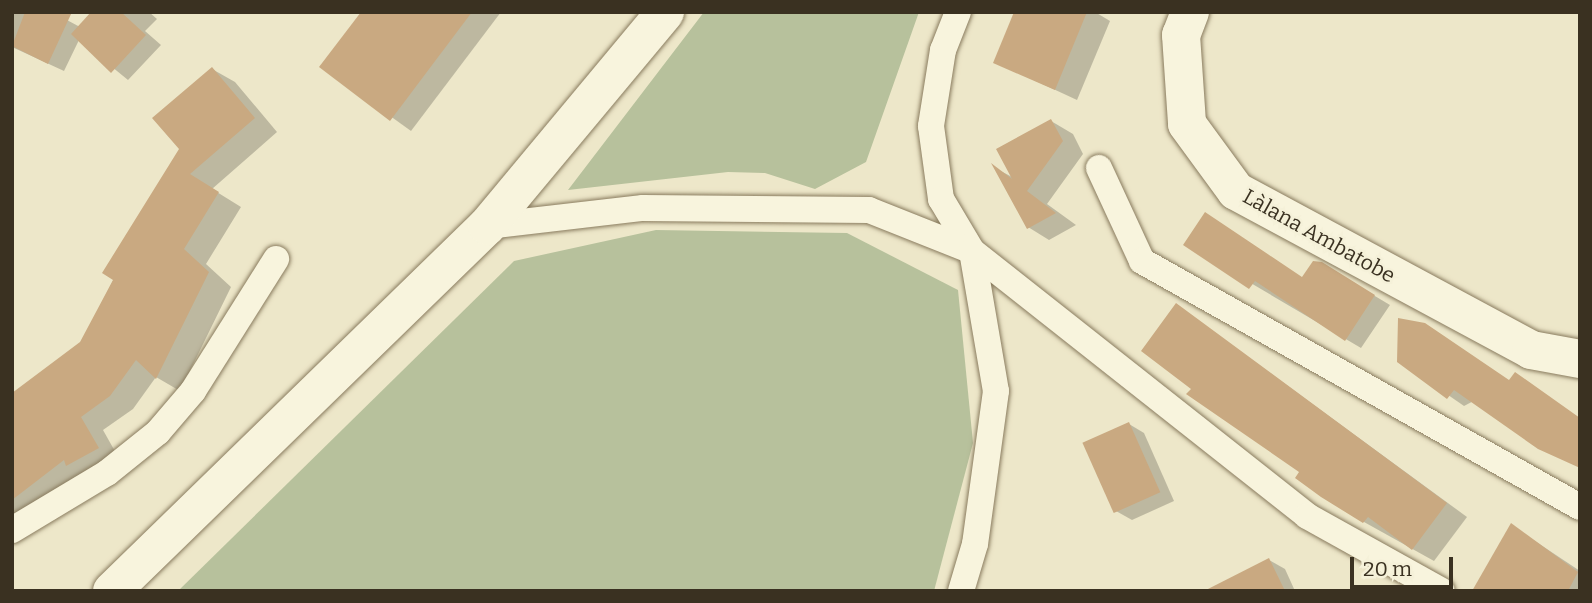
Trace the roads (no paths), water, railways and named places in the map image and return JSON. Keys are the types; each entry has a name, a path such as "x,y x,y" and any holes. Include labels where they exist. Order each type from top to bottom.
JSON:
{"street":[{"path":"111,591 487,226 666,12"},
{"path":"958,12 943,50 931,126 941,199 972,251 996,391 975,544 961,591"},
{"name":"Làlana Ambatobe","path":"1190,12 1181,35 1187,124 1236,191 1531,350 1580,359"},
{"path":"1099,168 1142,261 1580,507"},
{"path":"487,226 643,208 869,210 972,251 1307,516 1442,591"},
{"path":"12,530 107,473 158,432 193,391 276,259"}]}
